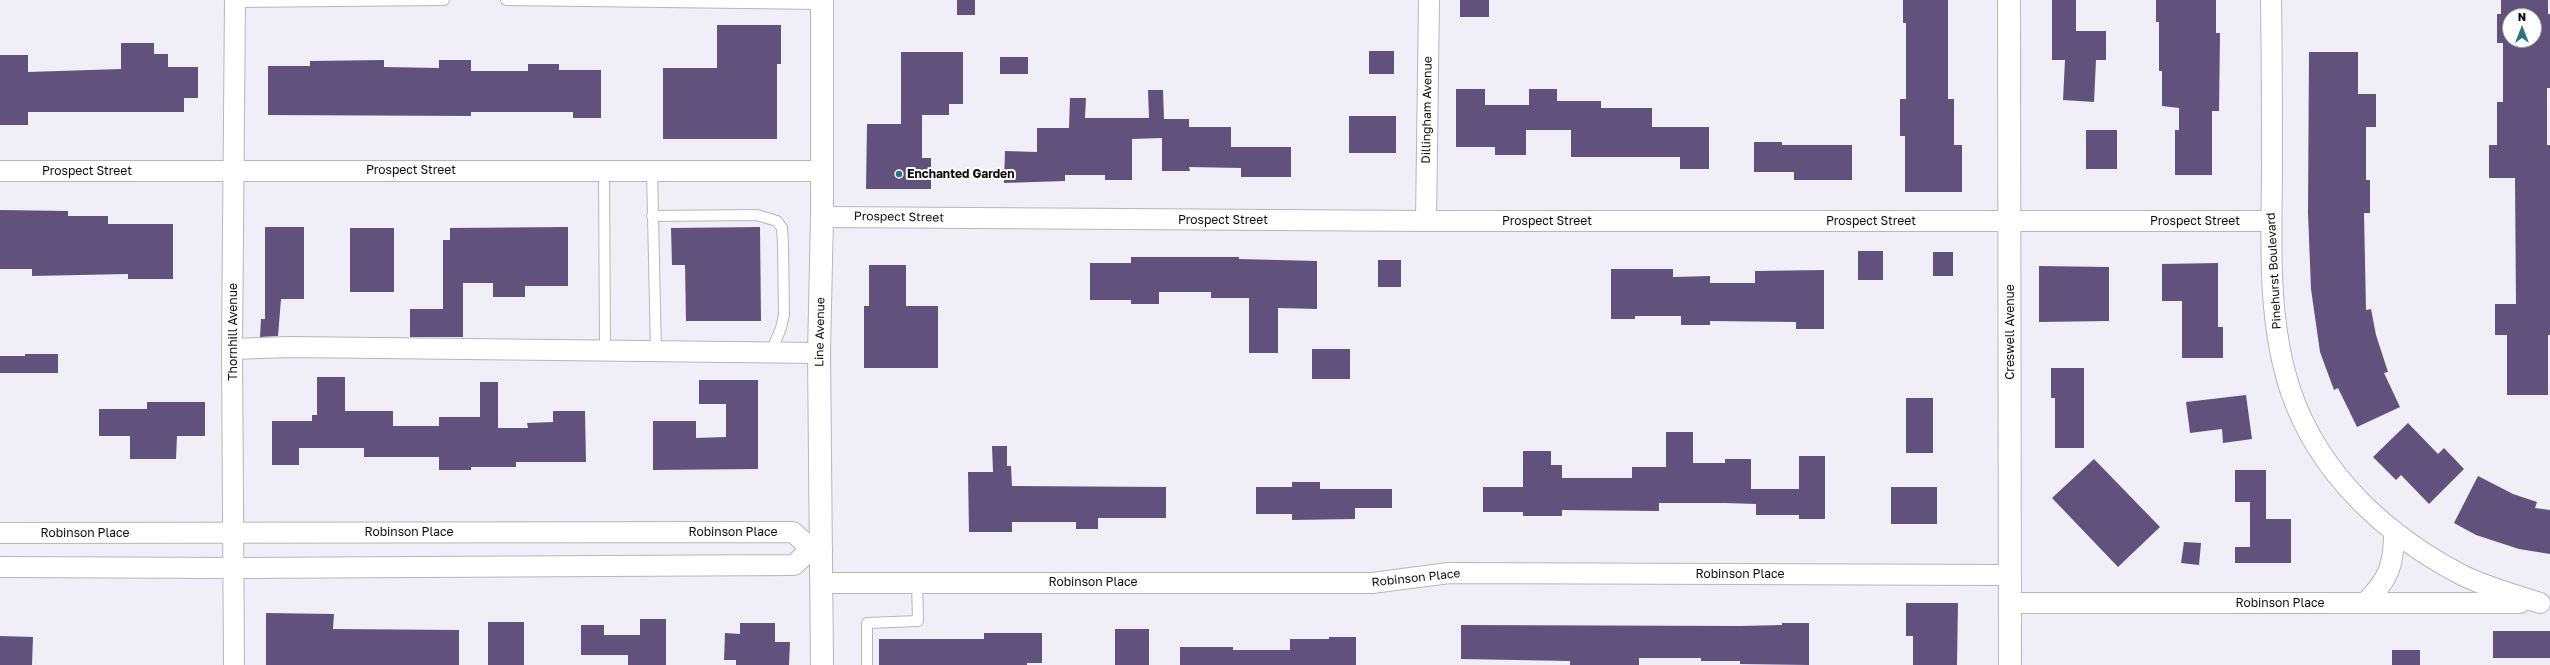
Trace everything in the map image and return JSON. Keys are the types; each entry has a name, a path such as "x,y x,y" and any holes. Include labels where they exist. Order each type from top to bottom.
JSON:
{"main road":[{"name":"Creswell Avenue","path":"2009,0 2010,665"},
{"name":"Line Avenue","path":"822,2 822,217 817,550 822,583 822,665"}],"street":[{"name":"Dillingham Avenue","path":"1426,221 1429,0"},
{"name":"Pinehurst Boulevard","path":"2271,0 2271,221 2275,313 2278,340 2291,393 2312,436 2339,477 2364,506 2394,534 2461,575 2497,589 2545,603"},
{"name":"Thornhill Avenue","path":"234,665 232,349 235,171 235,1"},
{"name":"Prospect Street","path":"0,171 822,171"},
{"name":"Prospect Street","path":"822,217 1426,221 2271,221"},
{"path":"232,349 290,347 819,353"},
{"name":"Robinson Place","path":"0,533 793,532 817,550"},
{"path":"2365,603 2382,586 2394,558 2394,534"},
{"path":"0,567 234,568 794,565 817,550"},
{"name":"Robinson Place","path":"822,583 1372,583 1449,573 2010,575"},
{"name":"Robinson Place","path":"2010,603 2545,603"}],"lane":[{"path":"235,1 444,0"},
{"path":"506,0 822,2"},
{"path":"604,170 605,351"},
{"path":"652,171 656,351"},
{"path":"652,216 757,215 768,217 777,221 782,228 784,315 781,328 771,352"},
{"path":"867,665 867,623 918,621 917,582"}],"building":[{"path":"957,0 975,0 975,15 957,15"},
{"path":"1460,0 1489,0 1489,17 1460,17"},
{"path":"1903,0 1948,0 1948,99 1954,99 1954,145 1962,145 1962,192 1905,192 1905,136 1900,136 1900,99 1906,99 1906,23 1903,23"},
{"path":"2052,0 2076,0 2076,31 2106,31 2106,60 2096,60 2094,102 2063,100 2065,60 2052,60"},
{"path":"2156,0 2216,0 2216,33 2220,33 2219,111 2212,111 2212,175 2175,175 2175,130 2179,130 2179,108 2162,106 2162,71 2159,71 2159,22 2156,22"},
{"path":"2501,0 2548,0 2548,14 2550,14 2550,88 2547,88 2547,145 2550,145 2550,335 2548,335 2548,395 2507,395 2507,335 2495,335 2495,304 2516,304 2515,178 2489,178 2489,145 2497,145 2497,102 2503,102 2503,48 2542,48 2542,8 2502,8 2502,43 2497,43 2497,14 2501,14"},
{"path":"717,25 781,25 781,64 777,64 777,139 663,139 663,68 717,68"},
{"path":"121,43 154,43 154,54 168,54 168,67 198,67 198,98 184,98 184,112 28,112 28,125 0,125 0,55 28,55 28,72 121,69"},
{"path":"1369,51 1394,51 1394,74 1369,74"},
{"path":"901,52 963,52 963,104 949,104 949,115 922,115 922,158 931,158 931,189 866,189 867,124 901,124"},
{"path":"2309,52 2358,52 2358,94 2376,94 2376,127 2366,127 2366,180 2370,180 2370,213 2364,213 2366,310 2371,309 2376,335 2388,372 2384,373 2400,407 2357,427 2338,388 2334,390 2320,352 2311,289 2308,213"},
{"path":"1000,57 1028,57 1028,74 1000,74"},
{"path":"384,60 384,67 439,68 439,60 471,60 471,71 528,71 528,64 559,64 559,70 601,70 601,118 573,118 573,112 471,112 471,116 268,115 268,66 310,66 310,61"},
{"path":"1456,89 1485,89 1485,105 1529,105 1529,89 1557,89 1557,101 1601,101 1601,108 1652,108 1652,127 1709,127 1709,169 1680,169 1680,157 1571,157 1571,130 1526,130 1526,155 1495,155 1495,147 1456,147"},
{"path":"1148,90 1163,90 1164,119 1189,119 1189,127 1231,127 1231,147 1291,147 1291,177 1241,177 1241,168 1189,167 1190,171 1162,171 1162,138 1132,139 1132,180 1105,180 1105,175 1065,175 1065,181 1004,183 1005,151 1037,152 1037,128 1069,128 1070,98 1086,98 1085,118 1149,118"},
{"path":"1349,116 1396,116 1396,153 1349,153"},
{"path":"2086,130 2117,130 2117,169 2086,169"},
{"path":"1754,142 1782,142 1782,145 1852,145 1852,180 1794,180 1794,172 1754,172"},
{"path":"0,210 68,211 68,216 108,216 108,224 173,224 173,279 128,279 128,274 32,276 32,269 0,269"},
{"path":"265,227 304,227 304,299 281,299 278,336 260,337 261,319 265,319"},
{"path":"568,227 568,286 525,286 525,297 493,297 493,283 463,283 463,337 410,337 410,309 443,309 443,240 450,240 450,228"},
{"path":"760,227 761,321 686,321 685,265 672,265 671,228"},
{"path":"350,228 394,228 394,292 350,292"},
{"path":"1858,251 1883,251 1883,280 1858,280"},
{"path":"1933,252 1953,252 1953,276 1933,276"},
{"path":"1131,257 1239,257 1239,259 1317,261 1317,309 1278,308 1278,353 1249,353 1249,298 1211,298 1211,292 1159,292 1159,304 1131,304 1131,300 1090,300 1090,263 1131,263"},
{"path":"1378,260 1401,260 1401,287 1378,287"},
{"path":"2218,263 2218,327 2223,327 2223,358 2182,358 2182,301 2162,301 2162,264"},
{"path":"869,265 906,265 906,306 938,306 938,368 864,368 864,306 869,306"},
{"path":"2039,266 2109,267 2109,321 2039,322"},
{"path":"1611,269 1673,269 1673,277 1710,276 1710,283 1755,283 1755,271 1824,270 1824,329 1796,329 1796,322 1710,321 1710,325 1681,325 1681,316 1635,316 1635,319 1611,319"},
{"path":"1312,349 1350,349 1350,379 1312,379"},
{"path":"25,354 58,354 58,373 0,373 0,356 25,356"},
{"path":"2051,368 2084,368 2084,448 2055,448 2055,398 2051,398"},
{"path":"317,377 345,377 345,411 393,411 393,426 439,426 439,417 480,417 480,382 498,382 498,428 528,428 527,423 553,422 553,411 585,411 586,462 516,462 516,467 471,467 471,470 439,470 439,457 364,457 364,448 299,448 299,465 272,465 272,421 312,421 312,415 317,415"},
{"path":"699,380 758,380 758,469 653,470 653,421 696,421 696,438 726,437 726,404 699,404"},
{"path":"2246,395 2252,439 2223,443 2222,429 2190,433 2186,402"},
{"path":"1906,398 1933,398 1933,453 1906,453"},
{"path":"147,402 205,402 205,436 177,436 176,459 130,459 130,436 99,436 99,409 147,409"},
{"path":"2408,423 2438,454 2444,448 2464,469 2429,504 2401,475 2396,480 2373,457"},
{"path":"1666,432 1693,432 1693,463 1725,463 1725,459 1751,459 1751,489 1799,489 1799,456 1825,456 1825,519 1799,519 1799,515 1756,515 1756,504 1725,503 1659,503 1659,511 1562,510 1562,516 1523,516 1523,512 1483,512 1483,487 1523,487 1523,451 1551,451 1551,465 1562,465 1562,478 1632,478 1632,467 1666,467"},
{"path":"992,446 1007,446 1007,466 1011,466 1012,486 1166,487 1166,518 1098,518 1098,529 1076,529 1076,522 1012,522 1012,532 969,532 968,472 993,472"},
{"path":"2094,459 2160,527 2118,567 2052,498"},
{"path":"2235,470 2266,470 2266,519 2291,519 2291,563 2235,563 2235,547 2250,547 2250,502 2235,502"},
{"path":"2478,476 2513,494 2537,502 2535,508 2550,510 2550,554 2519,549 2476,535 2454,523"},
{"path":"1292,482 1320,482 1320,489 1392,489 1392,508 1355,508 1355,519 1292,520 1292,514 1256,514 1256,487 1292,487"},
{"path":"1891,487 1937,487 1937,524 1891,524"},
{"path":"2184,542 2201,543 2199,565 2181,563"},
{"path":"1906,603 1958,603 1957,665 1913,665 1913,636 1906,636"},
{"path":"266,613 334,614 333,629 459,630 459,665 266,665"},
{"path":"640,619 666,619 666,665 628,665 628,655 581,655 581,625 604,625 604,635 640,635"},
{"path":"488,622 524,622 524,665 488,665"},
{"path":"740,623 775,623 775,642 790,642 789,665 736,665 736,660 724,660 725,633 740,634"},
{"path":"1782,623 1809,623 1809,665 1740,664 1740,661 1701,661 1701,658 1639,658 1639,665 1570,665 1570,661 1461,659 1461,625 1740,626 1782,625"},
{"path":"1115,629 1149,629 1149,665 1115,665"},
{"path":"2493,631 2550,631 2550,658 2493,658"},
{"path":"984,633 1042,633 1042,663 1027,663 1027,665 879,665 879,639 984,639"},
{"path":"0,636 33,637 32,665 0,665"},
{"path":"1329,637 1356,637 1356,665 1180,665 1180,647 1233,647 1233,650 1290,650 1290,639 1329,639"},
{"path":"2392,650 2420,650 2420,665 2392,665"}],"place":[{"name":"Enchanted Garden","path":"899,174"}]}
